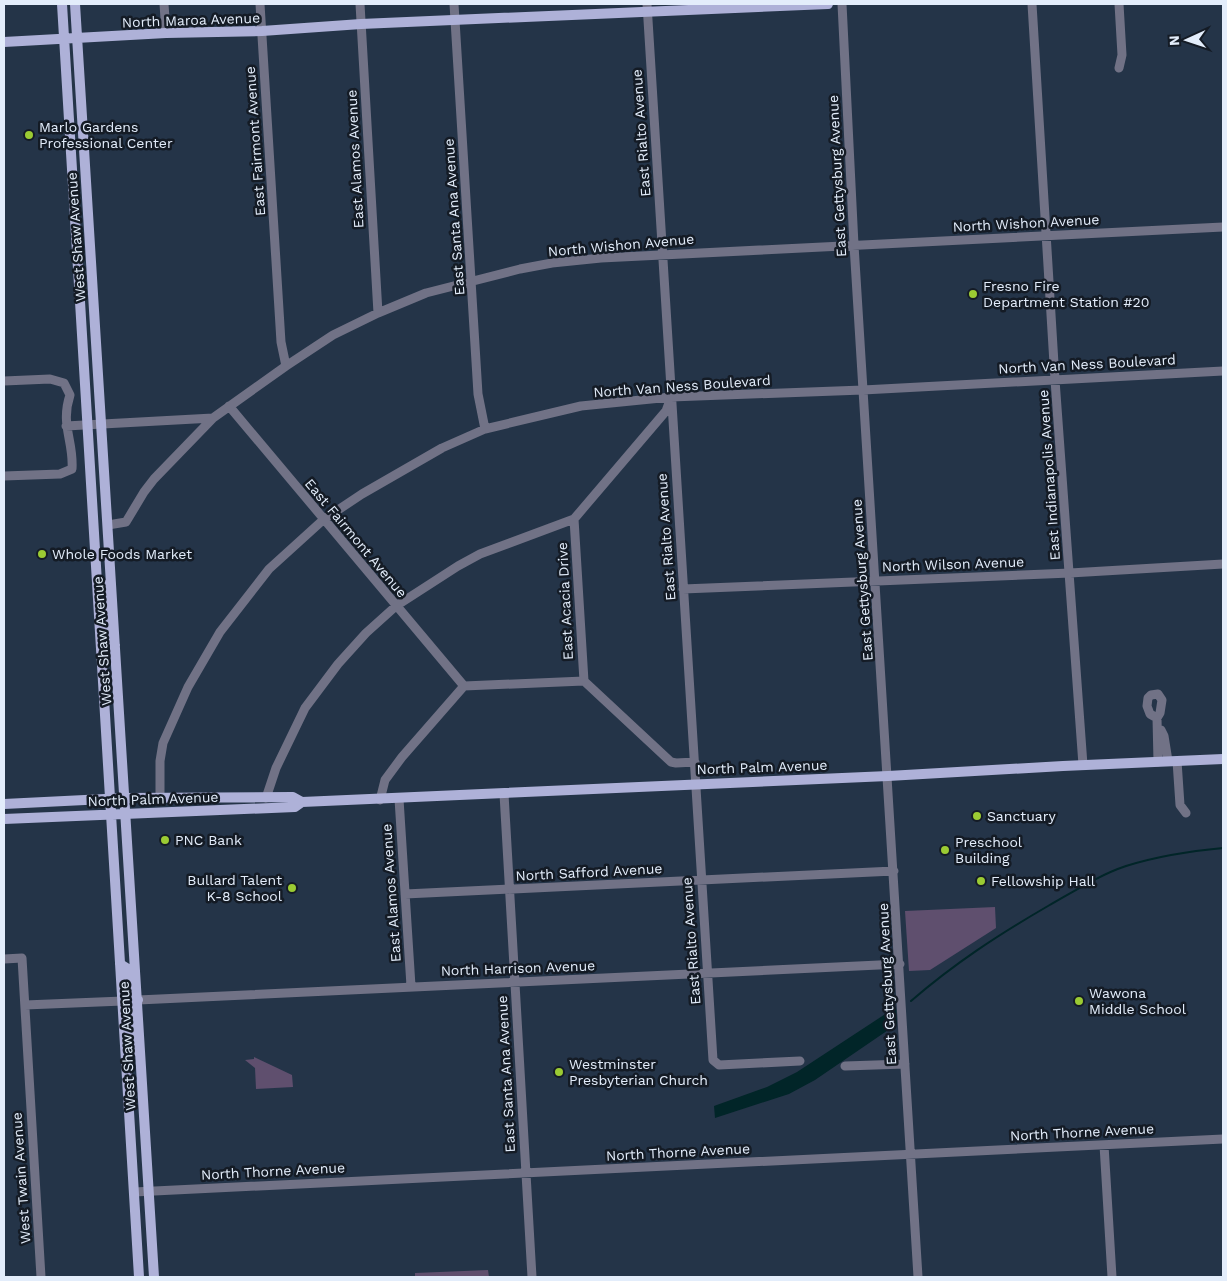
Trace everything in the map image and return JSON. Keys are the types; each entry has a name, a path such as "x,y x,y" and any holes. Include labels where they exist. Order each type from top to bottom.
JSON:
{"main road":[{"name":"West Shaw Avenue","path":"62,4 139,1277"},
{"name":"West Shaw Avenue","path":"76,4 154,1277"},
{"name":"North Maroa Avenue","path":"4,42 455,21 647,8 828,4"},
{"path":"98,578 105,587 108,632 116,646"},
{"name":"North Palm Avenue","path":"4,804 125,798 294,797 302,802 380,800 1223,759"},
{"name":"North Palm Avenue","path":"4,819 295,807 302,802"},
{"path":"120,964 128,969 129,995 134,1000 138,1000"},
{"path":"123,1001 130,1009 132,1036 142,1064"}],"street":[{"path":"164,4 166,33"},
{"name":"East Fairmont Avenue","path":"260,4 281,342 286,366"},
{"name":"East Alamos Avenue","path":"360,4 378,313"},
{"name":"East Santa Ana Avenue","path":"454,4 478,394 485,429"},
{"name":"East Gettysburg Avenue","path":"842,4 854,245 918,1277"},
{"name":"East Indianapolis Avenue","path":"1032,4 1055,380 1083,765"},
{"path":"1119,4 1122,55 1119,68"},
{"name":"East Rialto Avenue","path":"647,8 695,762 706,974 713,1060 719,1065 800,1061"},
{"name":"North Wishon Avenue","path":"108,525 126,522 154,479 213,418 286,366 333,335 378,313 426,293 472,280 552,263 601,258 1223,227"},
{"name":"North Van Ness Boulevard","path":"160,799 160,760 163,743 184,695 220,632 270,569 323,520 399,472 442,448 485,429 581,406 671,397 863,390 1223,371"},
{"path":"4,382 50,379 64,383 70,395 65,408 66,426 73,455 72,469 60,474 4,476"},
{"path":"266,798 276,768 312,696 366,633 396,606 458,566 480,554 574,519 666,411 671,397"},
{"name":"East Fairmont Avenue","path":"229,406 464,686"},
{"path":"66,426 213,418"},
{"name":"East Acacia Drive","path":"574,519 584,681"},
{"name":"North Wilson Avenue","path":"683,589 1070,573 1223,564"},
{"path":"380,800 385,780 402,757 464,686 584,681 671,762 676,764 695,762"},
{"path":"1158,722 1164,736 1168,761 1180,805 1186,813"},
{"name":"East Santa Ana Avenue","path":"504,794 532,1277"},
{"name":"East Alamos Avenue","path":"399,799 411,986"},
{"name":"North Safford Avenue","path":"405,894 894,871"},
{"name":"West Twain Avenue","path":"4,959 22,958 41,1277"},
{"name":"North Harrison Avenue","path":"138,1000 900,964"},
{"path":"25,1005 123,1001"},
{"path":"845,1066 906,1064"},
{"name":"North Thorne Avenue","path":"134,1192 1223,1139"},
{"path":"1104,1145 1112,1277"}],"shaded area":[{"path":"995,907 996,928 930,970 909,971 905,911"},
{"path":"896,1007 897,1024 815,1080 789,1094 715,1118 714,1106 767,1087 797,1072"},
{"path":"254,1057 292,1075 293,1087 256,1089 255,1068 245,1060 254,1059"},
{"path":"488,1270 489,1277 415,1277 415,1273"}],"waterway":[{"path":"911,1001 960,962 994,939 1096,879 1126,866 1150,859 1186,852 1223,848"}],"place":[{"name":"Marlo Gardens Professional Center","path":"29,135"},
{"name":"Fresno Fire Department Station #20","path":"973,294"},
{"name":"Whole Foods Market","path":"42,554"},
{"name":"Sanctuary","path":"977,816"},
{"name":"PNC Bank","path":"165,840"},
{"name":"Preschool Building","path":"945,850"},
{"name":"Fellowship Hall","path":"981,881"},
{"name":"Bullard Talent K-8 School","path":"292,888"},
{"name":"Wawona Middle School","path":"1079,1001"},
{"name":"Westminster Presbyterian Church","path":"559,1072"}]}
